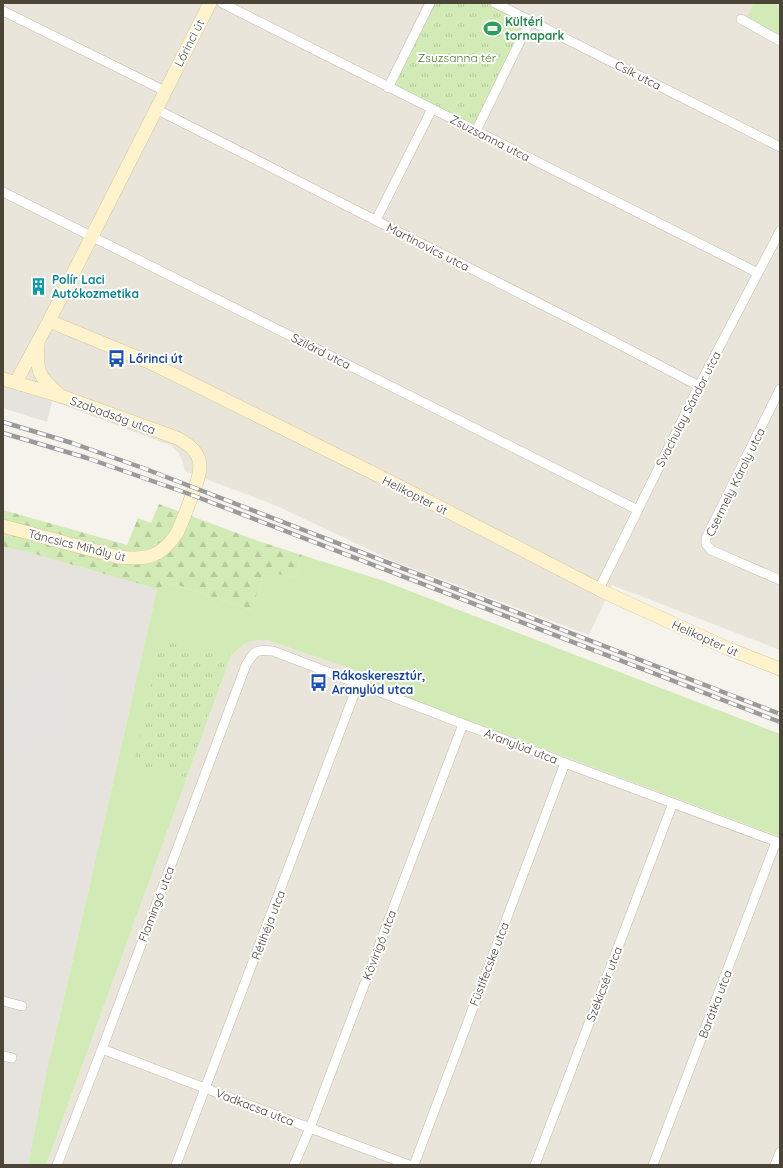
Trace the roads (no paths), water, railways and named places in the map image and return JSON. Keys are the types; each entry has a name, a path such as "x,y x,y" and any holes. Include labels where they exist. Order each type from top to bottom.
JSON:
{"street":[{"name":"Lőrinci út","path":"16,382 49,321 210,3"},
{"name":"Zsuzsanna utca","path":"222,3 388,88 758,273"},
{"path":"388,88 430,3"},
{"name":"Csík utca","path":"495,3 780,147"},
{"path":"3,11 165,91"},
{"path":"741,19 780,41"},
{"path":"476,131 530,21"},
{"name":"Martinovics utca","path":"156,109 700,386"},
{"path":"376,220 432,109"},
{"name":"Szilárd utca","path":"3,192 638,510"},
{"name":"Svachulay Sándor utca","path":"599,589 700,386 780,231"},
{"name":"Helikopter út","path":"49,321 150,363 389,481 599,589 729,649 780,669"},
{"path":"38,340 37,364 40,374 50,387 64,397"},
{"name":"Szabadság utca","path":"3,379 64,397 182,440 195,452 200,464 199,476"},
{"name":"Csermely Károly utca","path":"780,389 706,538 706,544 711,550 780,580"},
{"name":"Táncsics Mihály út","path":"3,526 118,557 145,558 159,552 174,538 179,529 199,476"},
{"name":"Aranylúd utca","path":"262,649 273,651 565,764 778,843"},
{"name":"Flamingó utca","path":"57,1165 246,665 254,652 262,649"},
{"name":"Rétihéja utca","path":"176,1165 358,684"},
{"name":"Kövirigó utca","path":"294,1165 310,1128 463,724"},
{"name":"Füstifecske utca","path":"414,1165 565,764"},
{"name":"Székicsér utca","path":"535,1165 673,803"},
{"name":"Barátka utca","path":"653,1165 778,843"},
{"path":"3,1001 22,1006"},
{"name":"Vadkacsa utca","path":"102,1048 409,1165"},
{"path":"775,1165 780,1152"}],"railway":[{"path":"3,422 72,443 143,468 780,714"},
{"path":"3,433 87,458 192,495 780,722"}],"place":[{"name":"Kültéri tornapark","path":"492,28"},
{"name":"Polír Laci Autókozmetika","path":"39,286"},
{"name":"Lőrinci út","path":"116,358"},
{"name":"Rákoskeresztúr, Aranylúd utca","path":"319,682"}],"park label":[{"name":"Zsuzsanna tér","path":"457,57"}]}
